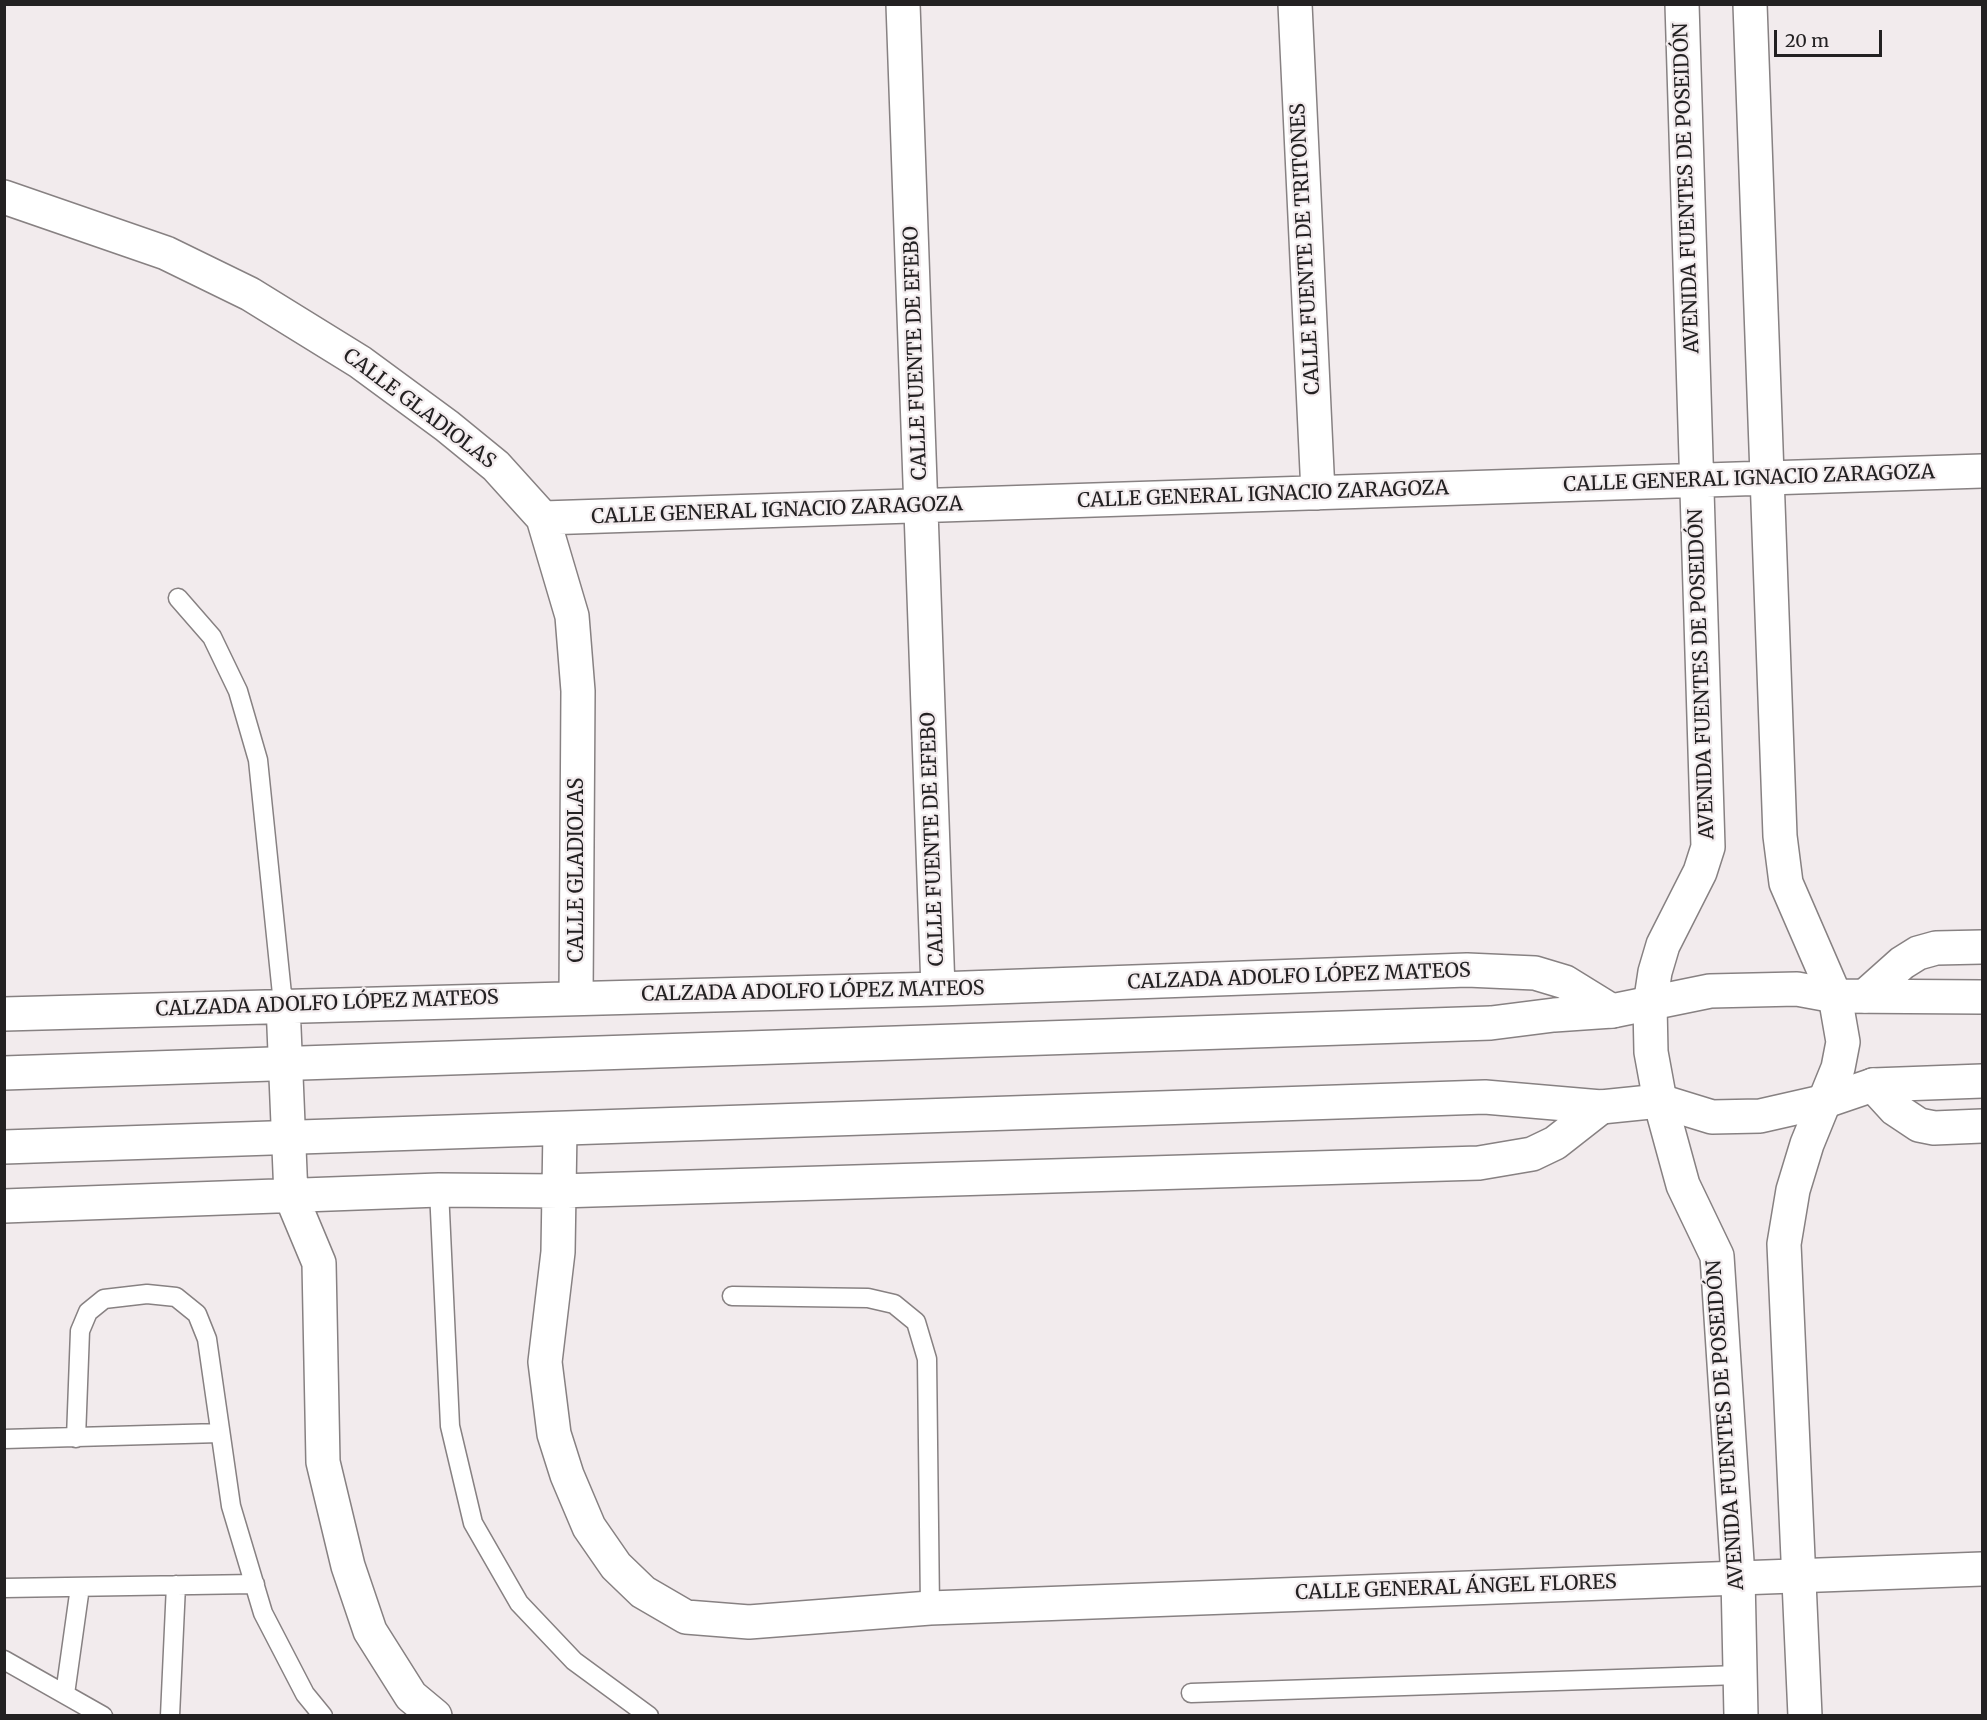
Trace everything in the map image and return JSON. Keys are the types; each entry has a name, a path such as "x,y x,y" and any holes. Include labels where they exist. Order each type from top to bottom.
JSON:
{"street":[{"name":"CALLE FUENTE DE EFEBO","path":"903,4 938,989"},
{"name":"CALLE FUENTE DE TRITONES","path":"1295,4 1318,493"},
{"name":"AVENIDA FUENTES DE POSEIDÓN","path":"1682,4 1708,847 1700,872 1664,945 1650,1005 1651,1052 1660,1101 1683,1185 1717,1256 1738,1577 1739,1675 1742,1716"},
{"path":"1750,4 1781,848 1786,883 1850,996 1838,1068 1807,1144 1792,1190 1784,1244 1805,1716"},
{"name":"CALLE GLADIOLAS","path":"4,197 166,253 250,294 360,362 447,426 496,466 543,518 572,616 578,691 576,997"},
{"name":"CALLE GENERAL IGNACIO ZARAGOZA","path":"543,518 1983,471"},
{"path":"1850,996 1918,953 1935,948 1983,946"},
{"name":"CALZADA ADOLFO LÓPEZ MATEOS","path":"4,1014 284,1004 938,989 1467,970 1535,973 1565,982 1612,1011"},
{"path":"4,1073 1491,1023 1612,1011 1710,991 1797,989 1850,996 1983,997"},
{"path":"284,1004 287,1138 291,1196 319,1263 323,1462 348,1566 370,1631 411,1696 435,1716"},
{"path":"4,1148 1485,1097 1601,1107 1660,1101 1712,1117 1760,1116 1826,1101 1873,1085 1983,1081"},
{"path":"1873,1085 1894,1109 1908,1119 1934,1128 1983,1126"},
{"path":"4,1206 439,1190 559,1191 1479,1163 1532,1154 1555,1143 1601,1107"},
{"name":"CALLE GENERAL ÁNGEL FLORES","path":"560,1129 558,1252 545,1362 554,1434 567,1475 590,1527 616,1566 642,1592 687,1617 748,1622 930,1608 1983,1569"}],"lane":[{"path":"178,598 212,637 238,691 258,759 284,1004"},
{"path":"439,1190 450,1426 473,1523 519,1602 574,1661 649,1716"},
{"path":"76,1438 80,1331 88,1312 104,1299 147,1294 176,1297 197,1314 207,1339 231,1506 263,1613 305,1694 323,1716"},
{"path":"732,1296 868,1298 894,1304 916,1322 927,1359 930,1608"},
{"path":"4,1439 220,1433"},
{"path":"4,1588 255,1584"},
{"path":"170,1716 176,1585"},
{"path":"65,1694 80,1587"},
{"path":"4,1660 103,1716"},
{"path":"1191,1693 1739,1675"}]}
